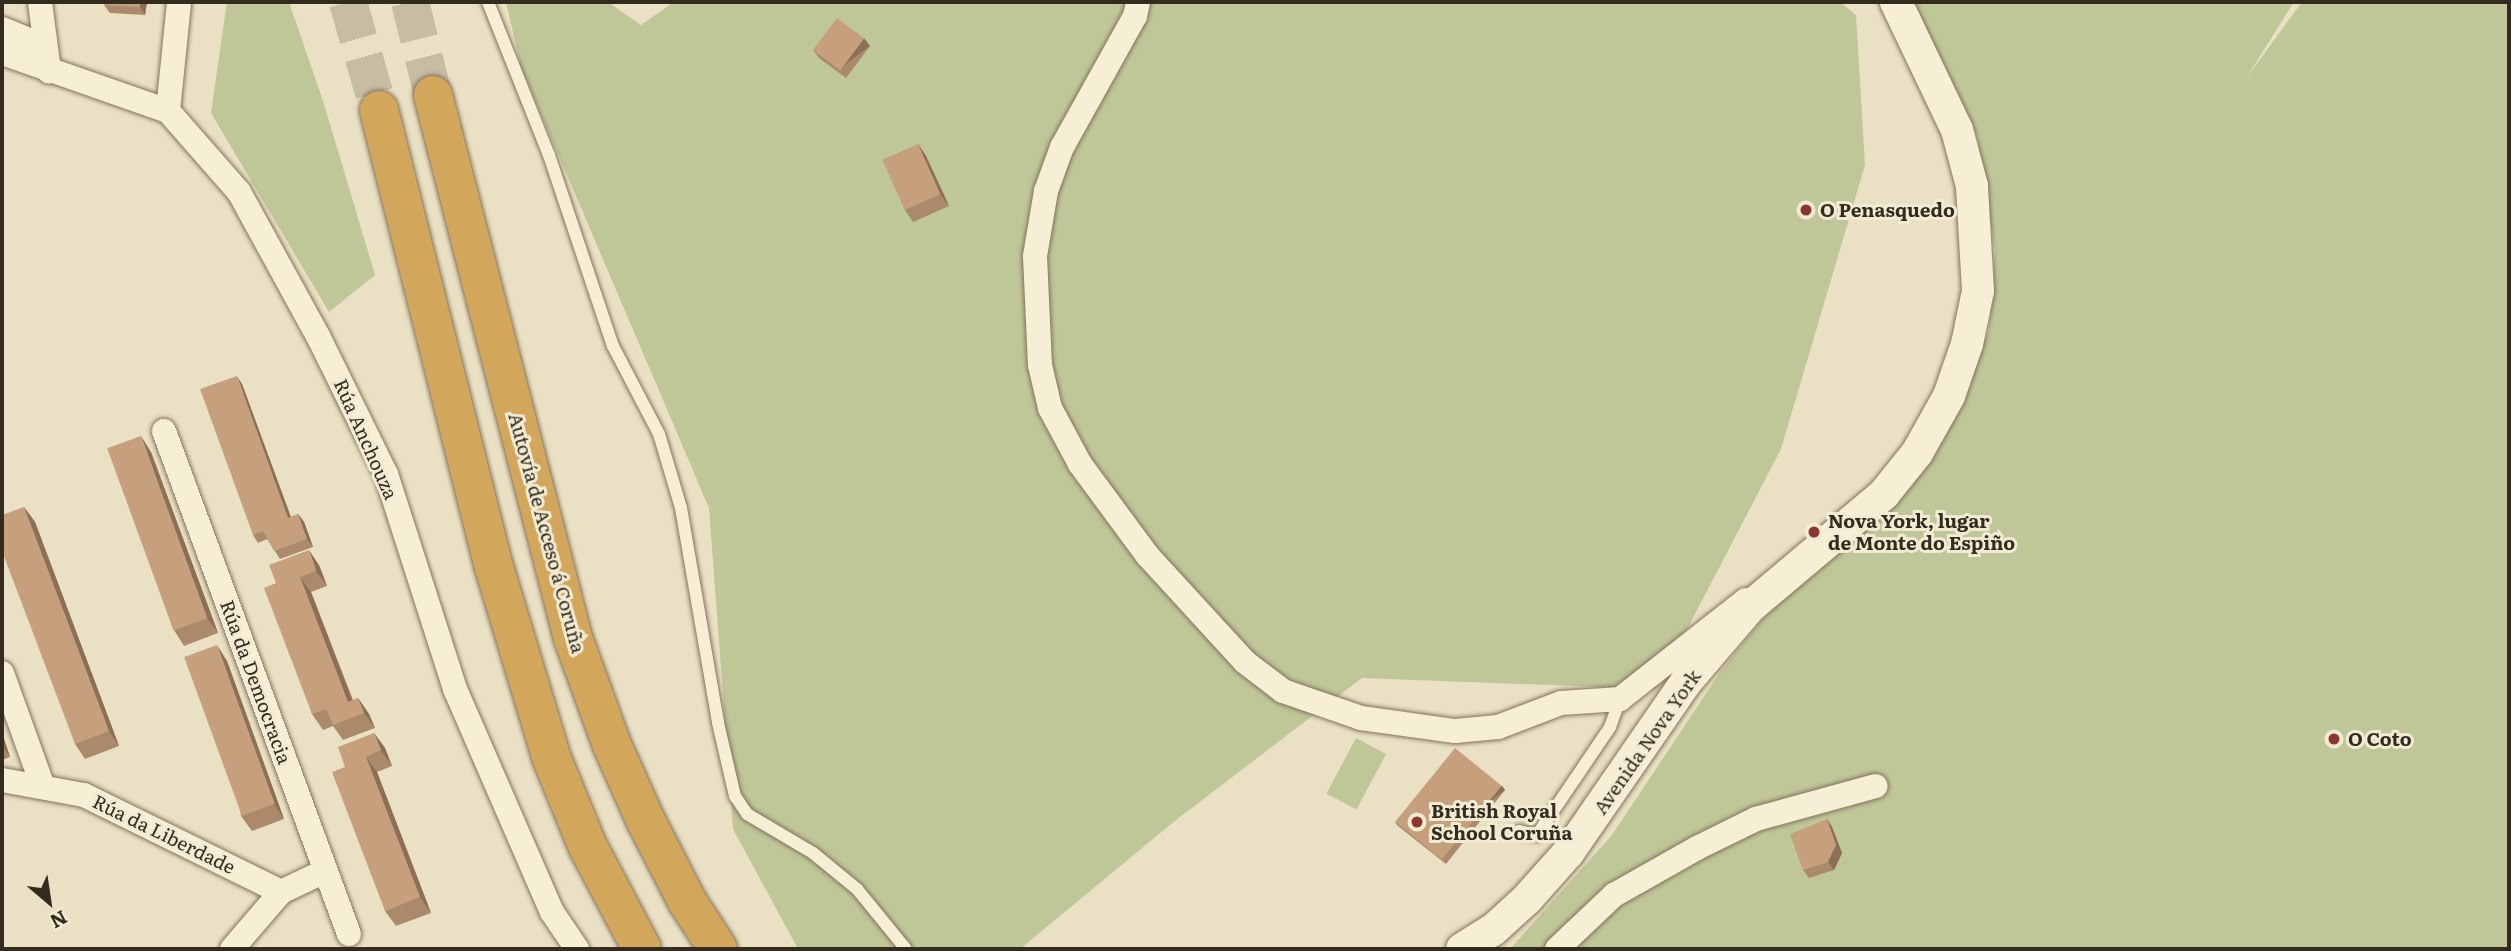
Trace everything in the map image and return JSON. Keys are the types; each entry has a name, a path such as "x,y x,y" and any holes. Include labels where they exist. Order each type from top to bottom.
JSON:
{"highway":[{"name":"Autovía de Acceso á Coruña","path":"433,96 573,638 612,745 645,819 687,901 718,949"},
{"path":"379,110 494,566 552,759 588,847 642,949"}],"street":[{"path":"40,2 49,71"},
{"path":"2,53 168,111 179,2"},
{"path":"1138,2 1135,16 1062,148 1046,191 1035,257 1043,375 1050,408 1080,464 1147,555 1245,662 1283,691 1321,708 1361,718 1455,731 1498,727 1561,703 1620,699"},
{"name":"Avenida Nova York","path":"1620,699 1697,635 1844,531 1884,494 1917,453 1949,396 1967,344 1978,291 1972,186 1957,130 1896,2"},
{"path":"2,29 29,40 49,71"},
{"name":"Rúa Anchouza","path":"168,111 239,192 318,336 386,474 454,689 552,912 577,949"},
{"name":"Rúa da Democracia","path":"164,431 349,934"},
{"name":"Avenida Nova York","path":"1462,949 1510,914 1568,853 1686,682 1750,607 1799,562"},
{"path":"2,673 43,787"},
{"name":"Rúa da Liberdade","path":"2,780 84,794 281,892"},
{"path":"1557,949 1614,895 1697,848 1756,819 1876,786"},
{"path":"232,949 281,892 325,871"}],"lane":[{"path":"488,2 550,155 613,346 660,434 681,508 718,723 735,796 747,814 813,853 857,889 906,949"},
{"path":"1519,831 1537,835 1610,727 1620,699"}],"green space":[{"path":"227,2 289,2 324,104 375,275 329,312 211,113"},
{"path":"506,2 608,2 641,25 674,2 1840,2 1856,15 1865,165 1781,449 1656,689 1362,678 1176,820 1020,949 798,949 733,829 709,508 521,67"},
{"path":"1914,2 2294,2 2247,77 2302,2 2509,2 2509,949 1510,949 1612,835 1721,671 1786,590 1948,428 1989,331 1995,251 1977,135"},
{"path":"1356,738 1386,754 1356,810 1326,794"}],"building":[{"path":"105,2 140,2 140,7 104,5"},
{"path":"837,18 864,38 840,70 813,50"},
{"path":"918,144 940,194 905,210 882,160"},
{"path":"237,376 288,518 298,514 307,539 274,551 263,531 253,535 200,389"},
{"path":"141,436 207,618 174,631 107,448"},
{"path":"24,507 109,731 75,744 2,551 2,515"},
{"path":"309,550 316,571 300,577 348,702 358,698 364,713 333,725 326,709 312,714 264,588 276,583 269,565"},
{"path":"217,645 275,804 242,816 184,657"},
{"path":"374,733 381,750 366,757 420,897 385,911 332,772 345,767 338,747"},
{"path":"1455,748 1502,786 1442,860 1395,822"},
{"path":"1827,819 1836,845 1828,862 1803,870 1790,834"}],"tunnel":[{"path":"348,2 379,110"},
{"path":"410,2 433,95"}],"place":[{"name":"O Penasquedo","path":"1806,210"},
{"name":"Nova York, lugar de Monte do Espiño","path":"1814,532"},
{"name":"O Coto","path":"2334,739"},
{"name":"British Royal School Coruña","path":"1417,822"}]}
